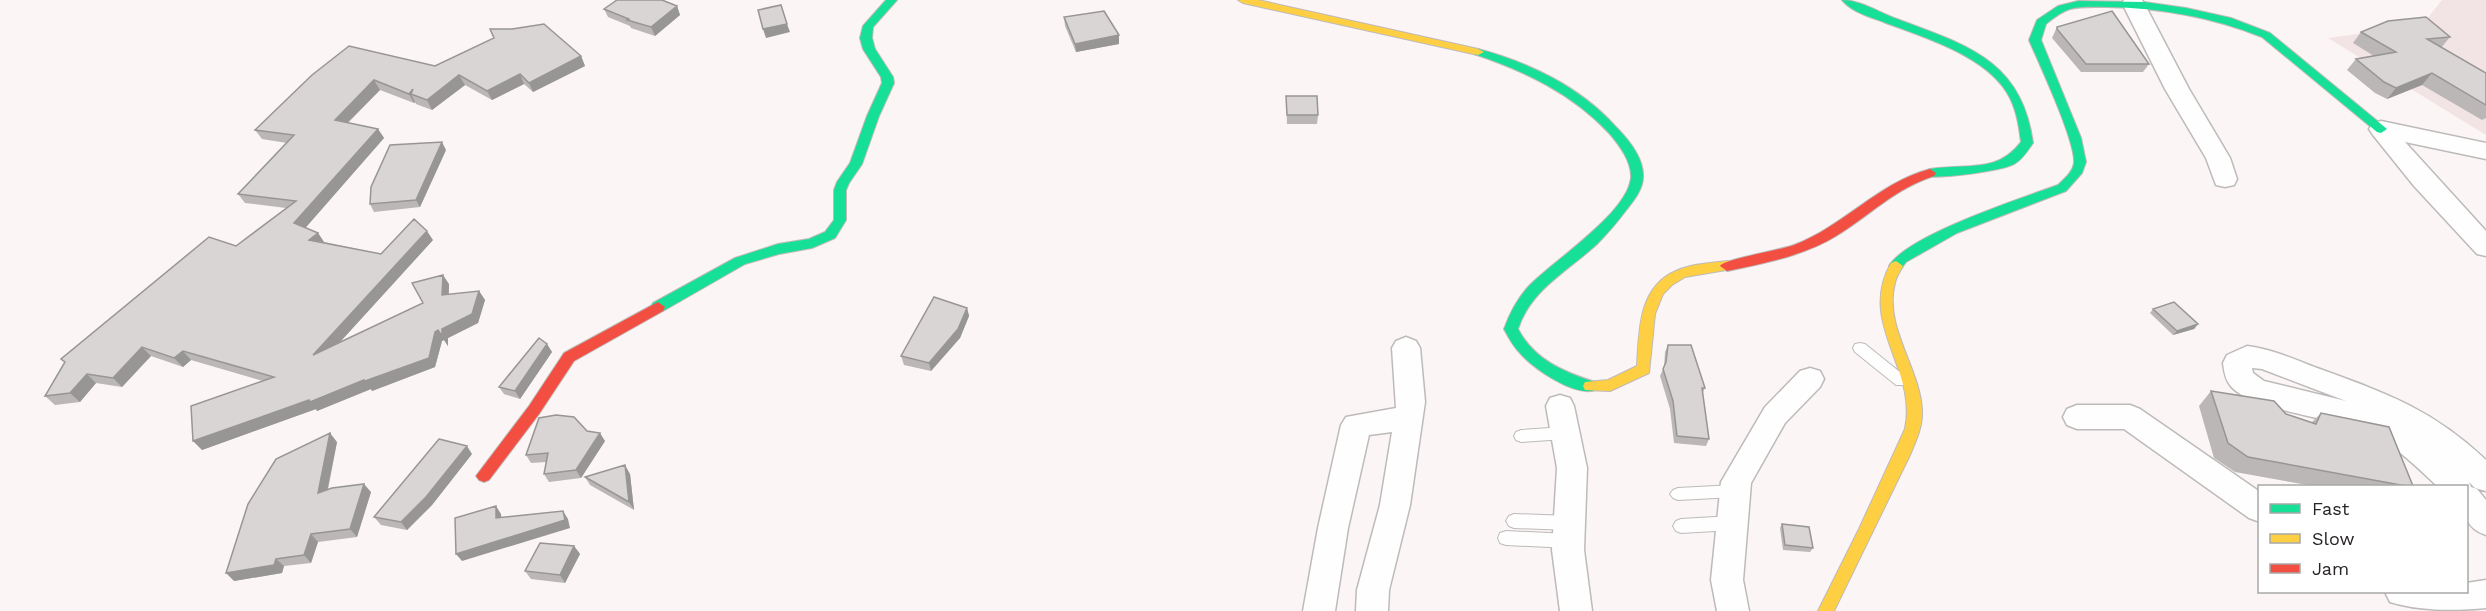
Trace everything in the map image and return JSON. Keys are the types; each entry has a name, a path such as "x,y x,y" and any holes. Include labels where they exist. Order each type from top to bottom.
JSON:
{"street":[{"path":"484,476 534,410 569,357 740,261 777,249 812,243 830,235 840,220 840,190 856,164 873,116 888,83 887,77 869,49 866,38 867,26 892,0"},
{"path":"1243,0 1470,49 1536,74 1574,97 1610,124 1628,150 1634,166 1637,178 1631,194 1595,238 1546,279 1513,316 1511,328 1513,336 1524,348 1565,379 1598,387 1611,385 1644,369 1646,323 1658,288 1681,274 1768,258 1820,239 1878,199 1921,175 1949,169 1993,168 2011,161 2027,143 2023,114 2011,89 1992,73 1966,53 1847,0"},
{"path":"1826,611 1856,555 1907,443 1915,412 1912,390 1887,314 1887,280 1901,259 1952,230 2062,188 2075,176 2080,161 2072,132 2035,40 2040,22 2065,7 2088,3 2133,3 2220,16 2247,24 2284,49 2381,129 2423,180 2486,247"},
{"path":"2133,3 2177,89 2218,158 2225,179"},
{"path":"2381,129 2486,150"},
{"path":"1372,611 1373,590 1395,505 1411,402 1406,348"},
{"path":"2455,485 2412,443 2378,424 2348,413 2255,390 2240,378 2237,363 2247,357 2266,359 2379,403 2423,424 2456,449 2486,479"},
{"path":"1733,611 1727,580 1736,482 1775,415 1810,380"},
{"path":"2077,417 2130,417 2258,508"},
{"path":"1563,419 1572,468 1569,532 1576,611"},
{"path":"1319,611 1333,528 1356,425 1386,420 1408,420"},
{"path":"2468,500 2486,522"},
{"path":"2415,593 2444,597 2486,594"}],"lane":[{"path":"1860,348 1912,390"},
{"path":"1521,436 1563,419"},
{"path":"1678,494 1735,491"},
{"path":"1514,521 1569,532"},
{"path":"1681,526 1732,524"},
{"path":"1506,538 1569,532"}],"shaded area":[{"path":"2442,0 2486,0 2486,135 2328,38 2422,25"}],"building":[{"path":"617,0 662,0 677,6 651,27 627,20 629,19 604,9"},
{"path":"781,5 787,24 763,29 758,10"},
{"path":"1104,11 1119,35 1075,44 1064,17"},
{"path":"2112,11 2149,64 2086,64 2057,29 2057,27"},
{"path":"2426,17 2450,37 2427,39 2486,73 2486,105 2432,73 2396,88 2384,82 2356,59 2396,52 2361,32 2388,21"},
{"path":"544,24 581,56 529,83 520,74 487,91 459,75 427,100 411,94 413,89 409,94 374,80 335,120 378,129 294,223 318,233 309,240 381,254 414,219 427,231 313,355 423,303 412,283 443,275 442,295 479,291 472,314 442,329 442,336 438,330 435,332 429,358 364,380 310,402 309,400 193,441 191,406 274,377 183,351 174,358 142,347 113,378 87,374 70,393 45,396 65,362 61,359 209,237 236,246 296,201 238,194 294,135 255,130 312,75 349,46 435,66 494,38 490,29 512,29"},
{"path":"1286,96 1317,96 1318,115 1287,115"},
{"path":"442,142 416,200 370,204 371,187 390,145"},
{"path":"934,297 967,308 958,329 929,363 901,356"},
{"path":"2174,302 2198,324 2177,331 2153,309"},
{"path":"539,338 547,344 515,391 499,387"},
{"path":"1668,345 1691,345 1705,388 1702,388 1709,439 1677,436 1673,401 1663,369"},
{"path":"2211,391 2274,401 2286,414 2316,424 2321,413 2389,427 2413,485 2401,485 2248,457 2228,443"},
{"path":"556,415 574,417 587,431 600,433 576,470 544,474 548,453 526,455 539,418"},
{"path":"330,433 318,493 332,488 364,484 350,529 311,534 304,555 276,559 274,565 226,573 248,504 276,459"},
{"path":"439,439 467,446 426,497 401,522 374,517"},
{"path":"625,465 629,502 585,477"},
{"path":"496,506 496,518 563,511 565,520 456,554 455,518"},
{"path":"1782,524 1809,527 1813,548 1785,545"},
{"path":"540,543 574,546 560,575 525,571"}],"traffic: fast":[{"path":"658,307 740,261 778,249 812,243 830,235 840,220 840,190 843,182 856,164 873,116 888,83 887,77 869,49 866,38 868,26 892,0"},
{"path":"1847,0 1864,11 1962,50 1991,69 2004,81 2017,100 2027,143 2013,159 1995,167 1930,173"},
{"path":"1896,266 1901,259 1952,230 2062,188 2076,173 2080,162 2075,138 2035,40 2041,22 2069,6 2123,4 2165,8 2206,15 2247,27 2266,35 2381,129"},
{"path":"1478,52 1536,74 1589,107 1618,136 1628,149 1635,165 1636,184 1623,205 1593,240 1533,290 1523,302 1511,329 1524,349 1544,366 1567,379 1590,386"}],"traffic: slow":[{"path":"1243,0 1478,52"},
{"path":"1590,386 1610,385 1644,369 1648,314 1652,302 1668,281 1685,272 1727,266"},
{"path":"1826,611 1902,455 1914,420 1913,393 1894,337 1886,301 1888,283 1896,266"}],"traffic: jam":[{"path":"1727,266 1774,256 1820,239 1887,193 1930,173"},
{"path":"484,476 534,410 569,357 658,307"}]}
